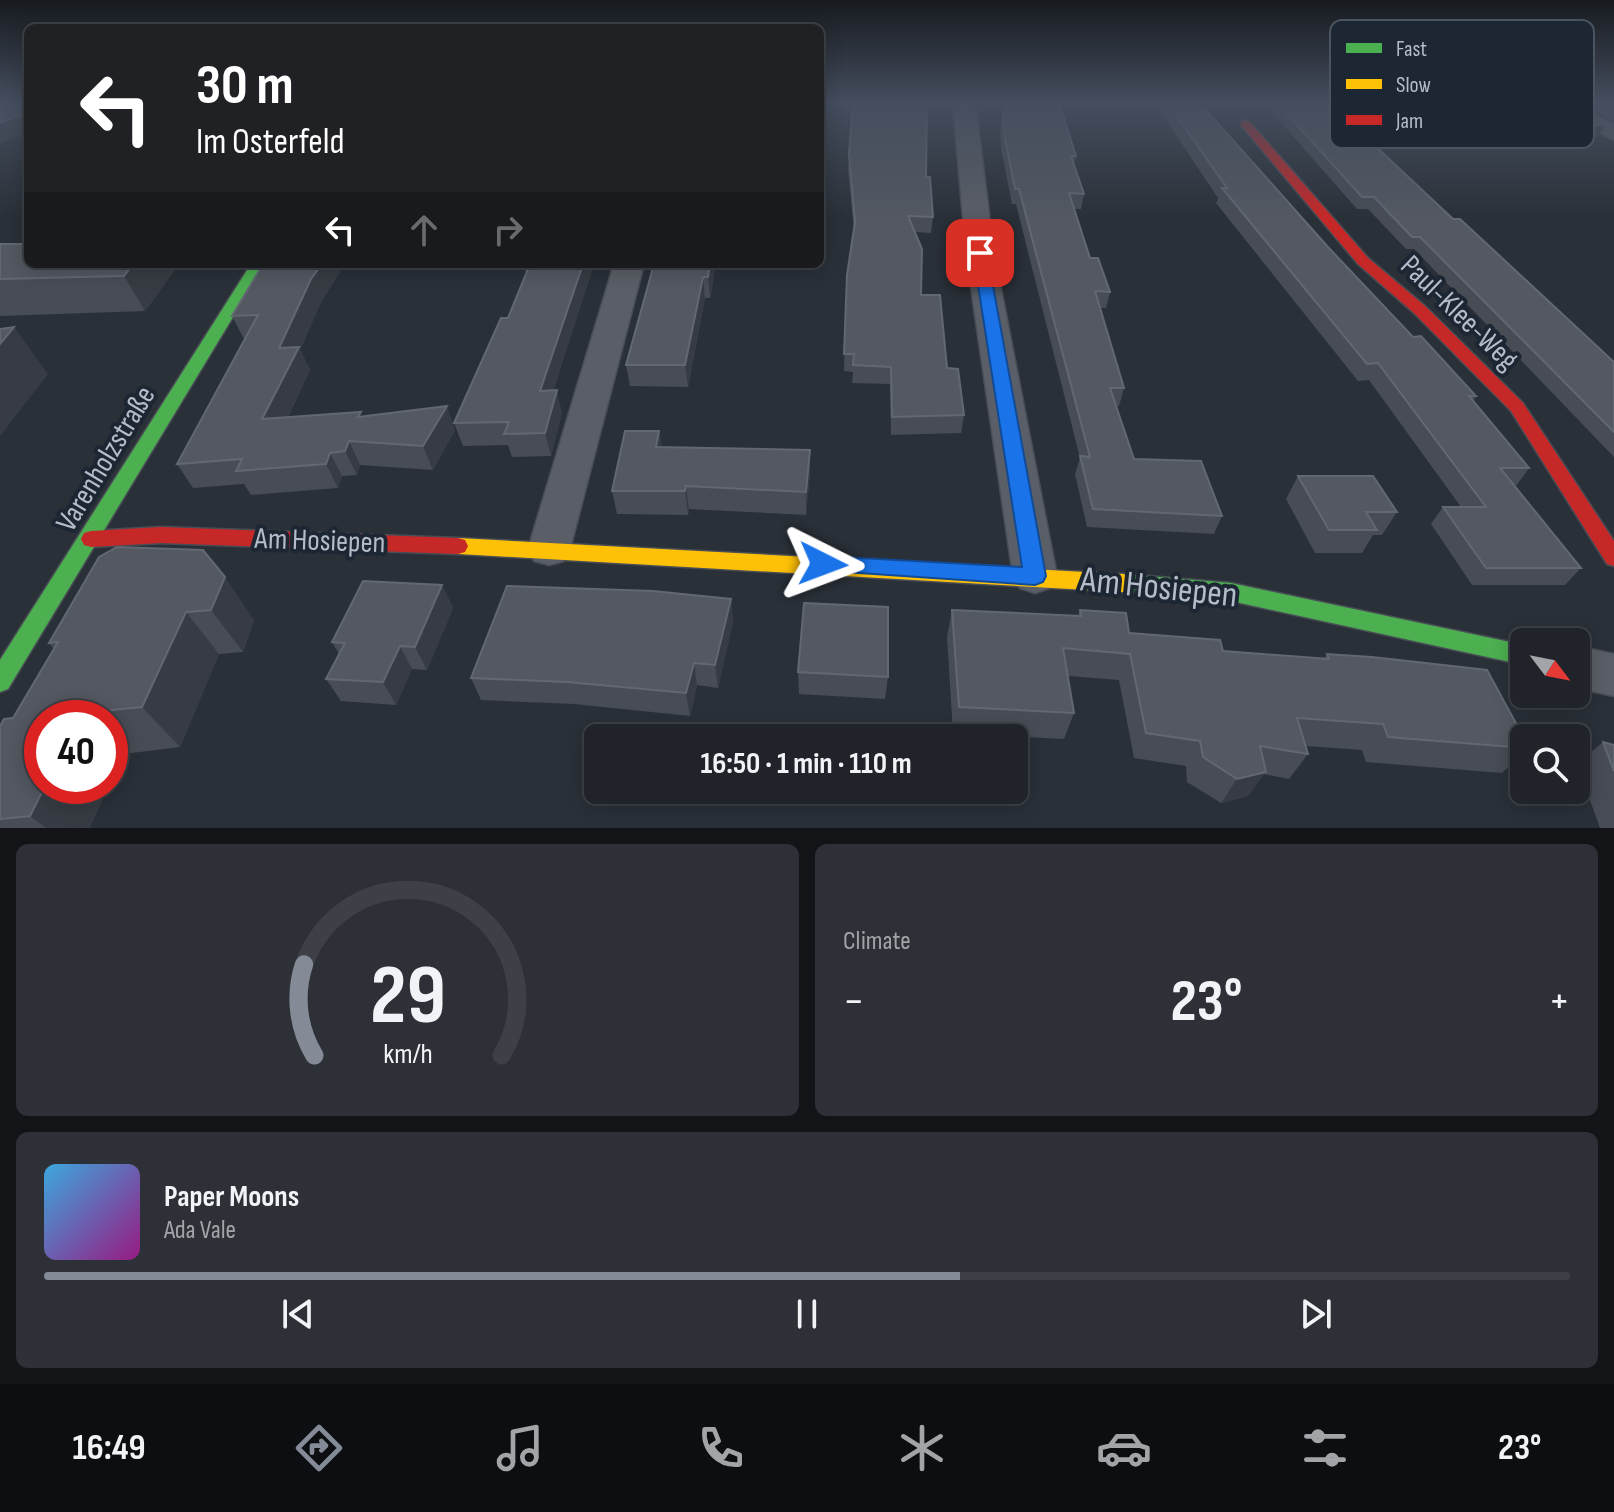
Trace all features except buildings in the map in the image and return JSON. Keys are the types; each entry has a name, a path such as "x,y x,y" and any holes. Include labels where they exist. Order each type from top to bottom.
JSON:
{"street":[{"path":"968,141 980,253 1035,576"},
{"name":"Paul-Klee-Weg","path":"1260,141 1363,261 1420,310 1517,407 1605,539 1614,558"},
{"name":"Varenholzstraße","path":"0,681 18,627 91,539 256,268"},
{"path":"549,549 628,268"},
{"name":"Am Hosiepen","path":"91,539 161,535 549,549 1035,576 1231,592 1510,652"},
{"path":"1590,670 1614,675"}],"traffic: fast":[{"path":"0,681 256,268"},
{"path":"1123,583 1231,592 1510,652"}],"traffic: slow":[{"path":"458,546 1123,583"}],"traffic: jam":[{"path":"1260,141 1363,261 1420,310 1517,407 1614,558"},
{"path":"91,539 161,535 458,546"}],"route":[{"path":"823,564 1035,576 980,253"}]}
